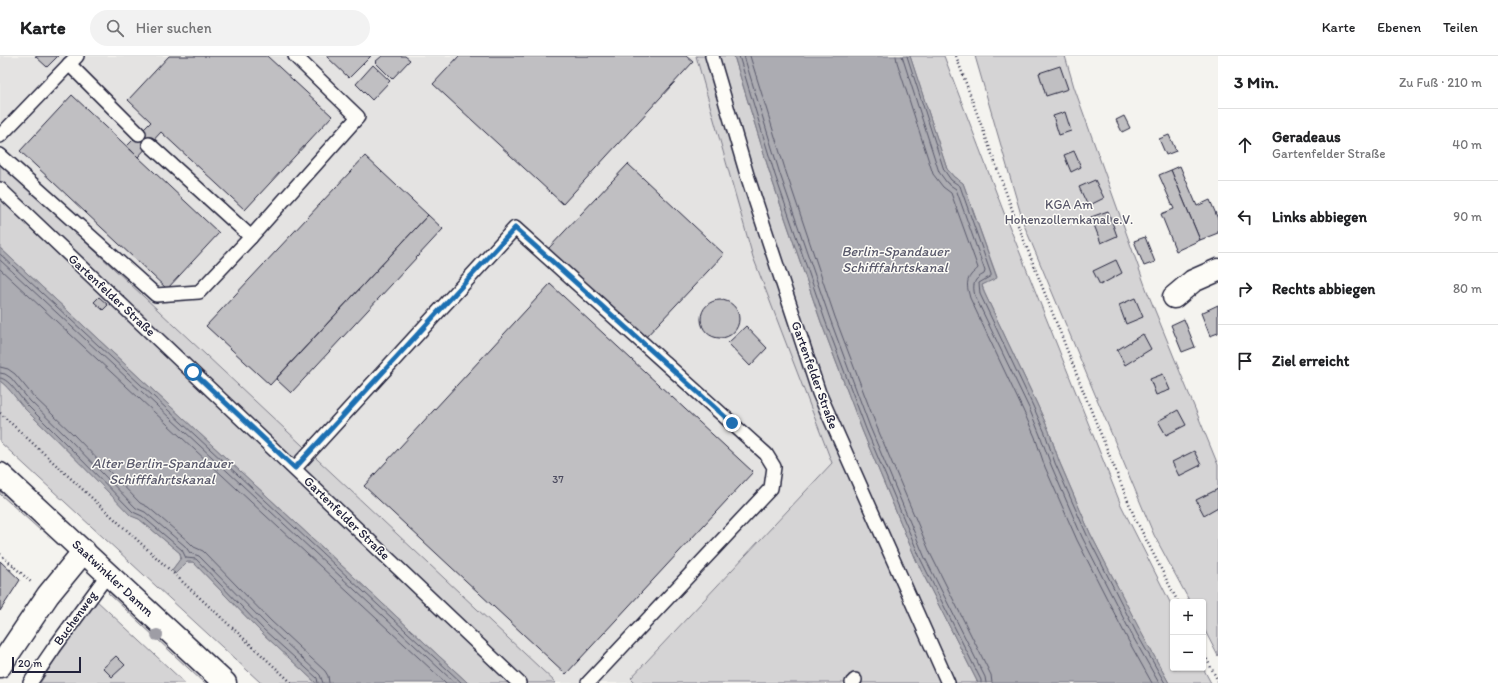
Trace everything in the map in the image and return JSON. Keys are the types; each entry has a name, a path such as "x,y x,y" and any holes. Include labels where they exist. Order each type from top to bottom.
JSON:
{"main road":[{"path":"1174,297 1193,281 1218,270"},
{"name":"Saatwinkler Damm","path":"0,474 225,683"},
{"path":"0,666 48,595 84,551"}],"lane":[{"path":"0,155 156,295 199,292 251,237 358,117 295,56"},
{"name":"Gartenfelder Straße","path":"712,56 747,175 819,393 948,683"},
{"path":"0,136 73,60 139,134"},
{"path":"149,144 251,237"},
{"name":"Gartenfelder Straße","path":"0,189 295,468 519,683"},
{"path":"295,468 515,228 766,454 774,467 771,488 588,683"},
{"name":"Buchenweg","path":"30,683 108,574"}],"path":[{"path":"956,56 1016,220 1087,401 1135,518 1176,599"},
{"path":"0,413 292,683"},
{"path":"0,554 48,595"},
{"path":"10,570 13,566"},
{"path":"1206,658 1218,681"}],"shaded area":[{"path":"0,56 696,56 753,257 832,463 632,678 636,683 555,683 0,162"}],"green space":[{"path":"696,56 734,56 771,177 821,322 862,430 917,562 978,683 636,683 631,678 832,463 753,257"},
{"path":"910,56 944,56 1006,218 1121,505 1170,602 1170,671 1205,671 1211,683 1169,683 1141,633 1090,533 1059,461 1049,431 984,292 982,285 997,277 963,183 954,177 947,169"},
{"name":"KGA Am Hohenzollernkanal e.V.","path":"975,56 1065,56 1074,87 1147,291 1218,465 1218,656 1206,633 1206,599 1188,599 1154,535 1024,225"},
{"path":"0,162 556,683 468,683 0,248"},
{"path":"0,381 27,411 131,515 139,519 180,553 181,558 172,570 175,573 187,562 193,562 261,632 316,683 261,683 0,442"},
{"path":"0,488 41,526 40,530 0,494"},
{"path":"112,590 211,683 204,683 108,593"},
{"path":"95,599 185,683 40,683"}],"water":[{"name":"Berlin-Spandauer Schifffahrtskanal","path":"734,56 910,56 947,169 954,177 963,183 997,278 982,285 984,292 1049,431 1059,461 1090,533 1169,683 978,683 917,562 862,430 821,322 771,177"},
{"name":"Alter Berlin-Spandauer Schifffahrtskanal","path":"0,248 468,683 316,683 261,632 193,562 187,562 175,574 172,570 181,558 180,553 139,519 131,516 27,411 0,381"}],"building":[{"path":"35,56 58,56 47,67"},
{"path":"169,56 267,56 332,116 245,210 161,132 138,157 127,146 151,122 128,100"},
{"path":"326,56 371,56 349,78"},
{"path":"382,56 405,56 410,60 392,79 375,62"},
{"path":"459,56 686,56 693,62 563,204 433,84"},
{"path":"373,65 390,81 372,100 356,84"},
{"path":"1060,66 1068,89 1046,96 1039,73"},
{"path":"72,95 219,233 167,289 20,151"},
{"path":"1065,112 1071,131 1059,135 1053,116"},
{"path":"1124,116 1130,128 1122,132 1116,120"},
{"path":"1169,135 1176,151 1166,155 1159,139"},
{"path":"1074,151 1081,167 1071,172 1064,155"},
{"path":"365,156 428,215 270,385 206,326"},
{"path":"628,164 724,254 644,339 548,249"},
{"path":"1180,166 1197,206 1210,200 1218,219 1218,233 1200,240 1171,170"},
{"path":"1171,170 1200,240 1176,251 1161,214 1174,209 1159,175"},
{"path":"1095,180 1104,198 1088,206 1079,187"},
{"path":"1108,211 1117,236 1101,243 1091,217"},
{"path":"428,215 443,229 291,393 276,379"},
{"path":"1145,237 1155,262 1144,266 1134,241"},
{"path":"1116,260 1122,273 1100,285 1093,271"},
{"path":"550,284 753,472 566,674 364,486"},
{"path":"99,297 108,305 103,310 94,302"},
{"path":"1135,298 1143,317 1126,324 1119,305"},
{"path":"716,300 724,300 731,303 736,308 739,319 736,330 731,335 724,338 716,338 709,335 704,330 701,323 701,315 704,308 709,303"},
{"path":"1218,305 1218,333 1210,336 1201,313"},
{"path":"1184,319 1195,347 1182,352 1171,325"},
{"path":"746,326 767,348 750,366 728,343"},
{"path":"1143,334 1151,349 1125,365 1117,350"},
{"path":"1163,374 1170,390 1156,395 1150,379"},
{"path":"1178,410 1186,425 1166,435 1158,421"},
{"path":"1194,451 1201,465 1179,476 1172,462"},
{"path":"1218,489 1218,507 1204,515 1196,500"},
{"path":"0,561 20,580 0,611"},
{"path":"116,656 125,665 112,677 103,668"}],"route":[{"path":"193,372 295,468 515,228 732,423"}]}
